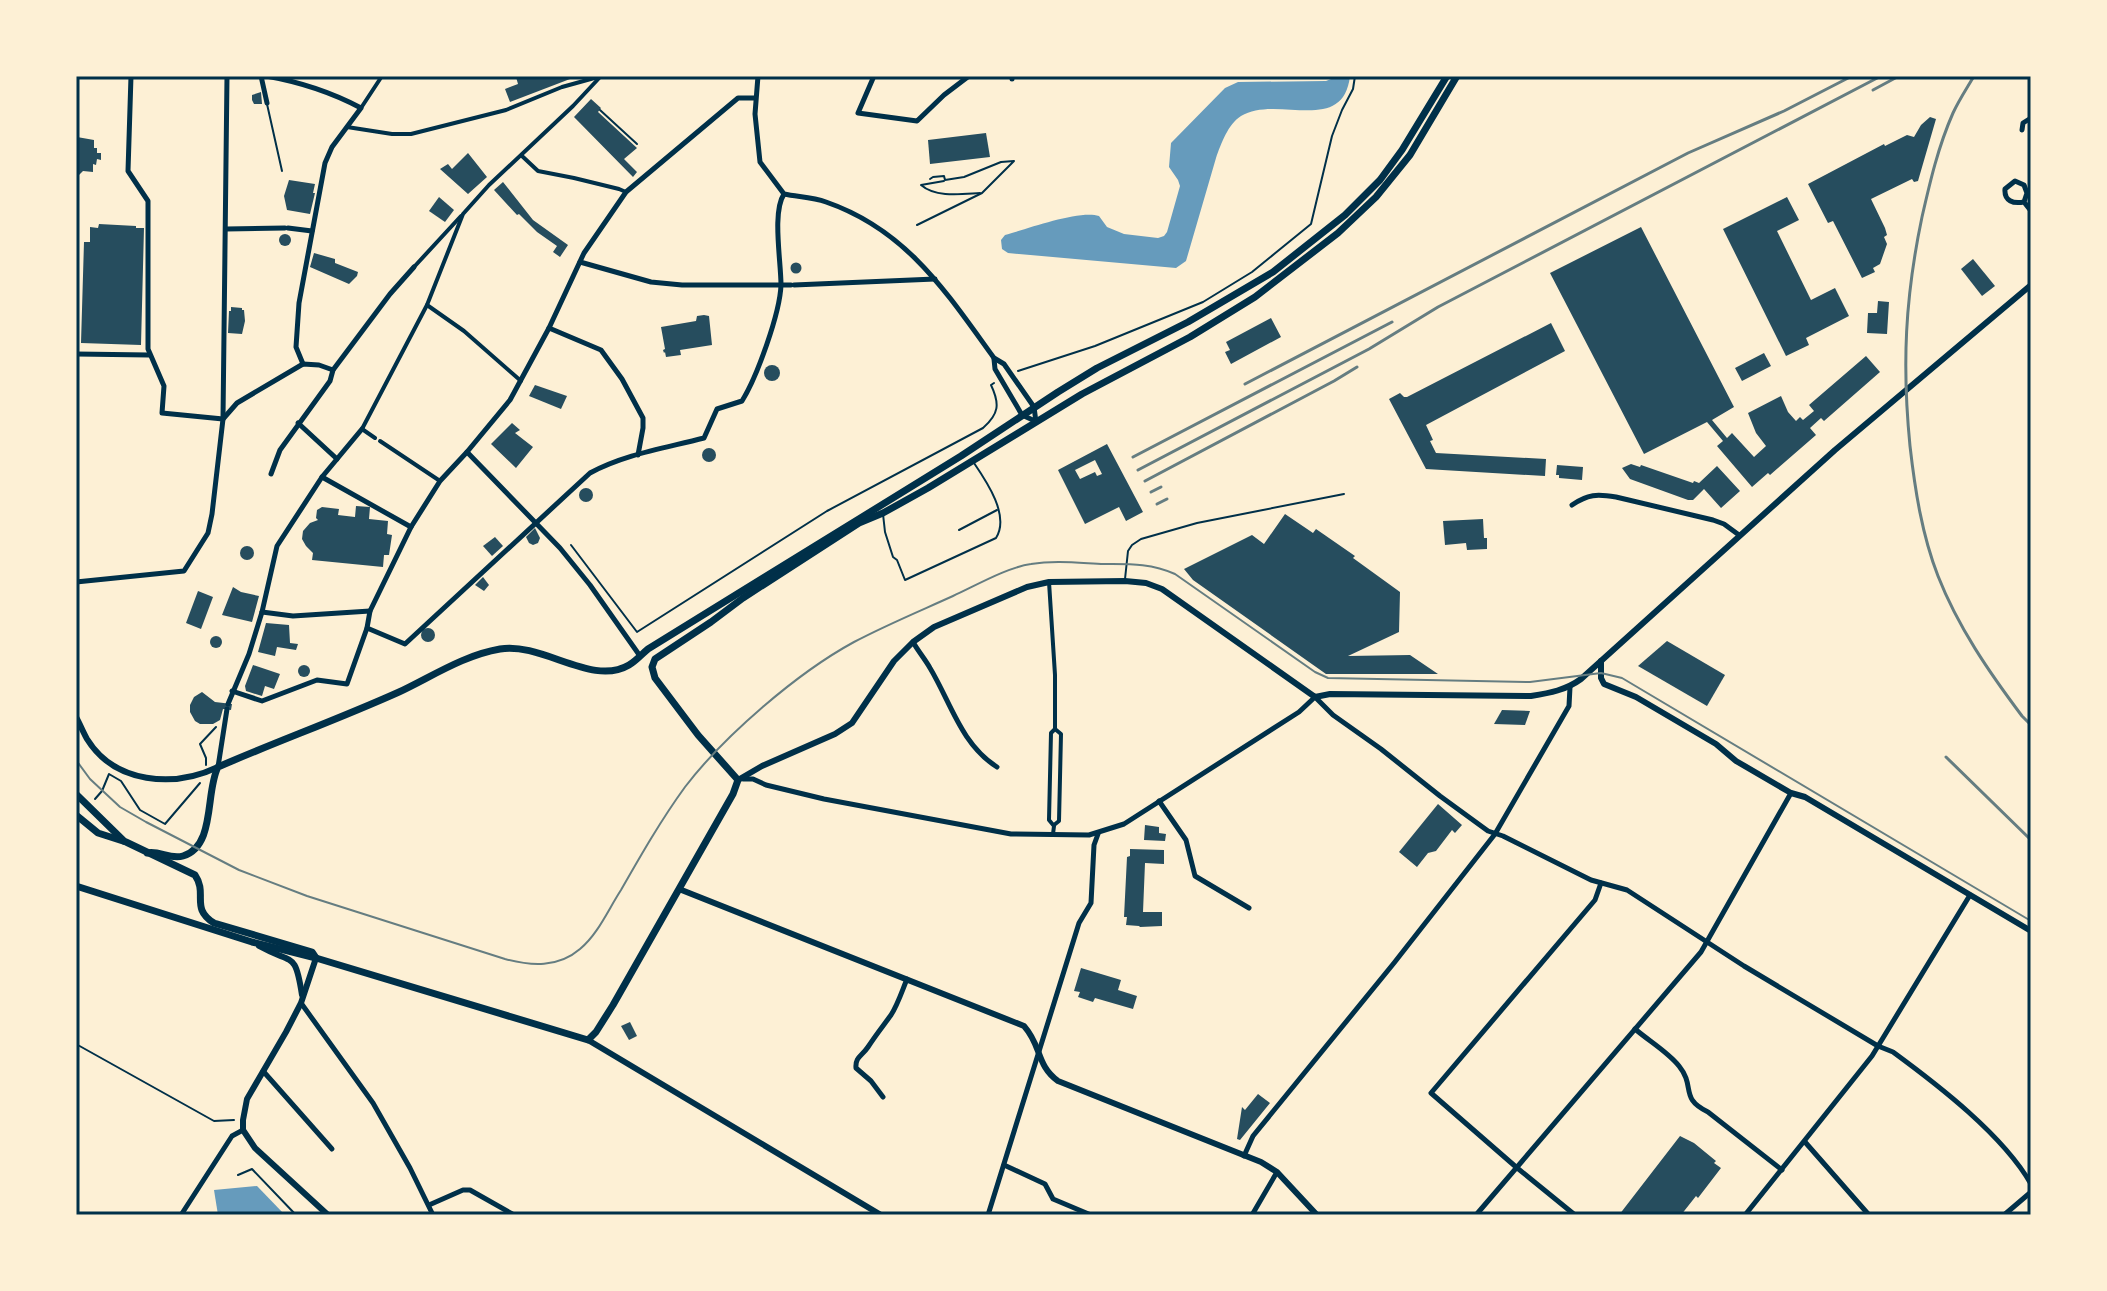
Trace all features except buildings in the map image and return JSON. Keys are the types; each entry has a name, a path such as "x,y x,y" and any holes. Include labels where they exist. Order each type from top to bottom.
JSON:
{"main road":[{"path":"147,853 154,851 171,857 184,856 202,840 213,777 218,767 397,693 479,654 501,649 529,649 586,669 608,672 632,664 640,656 1097,368 1188,322 1273,272 1327,230 1380,180 1447,76"},
{"path":"76,886 252,942 316,958 588,1040 613,1005 733,794 738,780 698,735 655,678 655,659 859,523 883,513 1082,394 1190,337 1255,297 1338,233 1376,197 1436,115 1457,76"},
{"path":"76,794 126,842"},
{"path":"76,815 98,833 126,842 195,875 200,882 199,905 207,919 312,952 316,958"}],"street":[{"path":"131,76 128,171 148,201 149,355 164,386 162,413 223,419"},
{"path":"76,582 184,571 208,533 223,419 227,76"},
{"path":"267,103 264,76 312,86 361,108"},
{"path":"303,364 296,347 297,327 303,276 325,163 332,147 382,76"},
{"path":"347,127 411,134 506,110 562,87 600,76"},
{"path":"271,474 280,450 330,381 333,370 390,294 489,185 573,106 600,76"},
{"path":"758,76 755,120 760,162 784,194 811,197 862,217 895,239 936,279 994,358 1004,364 1034,407 1036,422"},
{"path":"874,76 858,113 917,121 969,76"},
{"path":"232,691 262,701 317,680 347,684 370,611 411,527 440,481 503,411 549,328 580,262 626,192 738,98 755,98"},
{"path":"2022,130 2023,123 2031,118"},
{"path":"522,156 538,171 626,192"},
{"path":"2015,181 2024,185 2027,193 2024,202 2009,202 2006,198 2005,189 2011,183 2015,181"},
{"path":"367,628 405,644 590,473 605,465 704,438 717,409 742,401 750,389 779,304 778,208 784,194"},
{"path":"2024,202 2031,211"},
{"path":"76,717 98,753 113,766 132,774 152,779 176,779 218,767 232,691 249,654 277,546 322,477 362,429 427,305 463,214"},
{"path":"226,229 287,228 312,231"},
{"path":"580,262 651,282 682,285 792,285 936,279"},
{"path":"738,780 753,779 824,799 1011,834 1083,835 1124,824 1299,712 1315,697 1342,694 1531,696 1570,687 1889,403 2031,285"},
{"path":"427,305 464,331 521,381"},
{"path":"549,328 601,350 622,379 643,418 638,455"},
{"path":"76,354 149,355"},
{"path":"994,358 995,369 1022,415 1036,422"},
{"path":"223,419 237,403 303,364 333,370"},
{"path":"298,423 337,459"},
{"path":"362,429 440,481"},
{"path":"467,452 560,548 640,656"},
{"path":"322,477 411,527"},
{"path":"1572,505 1585,496 1616,497 1713,520 1739,535"},
{"path":"1049,582 1055,675 1049,820 1054,826"},
{"path":"738,780 852,723 894,661 934,627 1027,587 1049,582 1146,583 1162,589 1315,697 1333,715 1488,831 1601,883 1627,890 1708,943 1896,1055 1972,1116 2011,1156 2031,1184"},
{"path":"262,612 293,616 370,611"},
{"path":"913,642 930,668 959,726 979,752 997,767"},
{"path":"1601,661 1604,684 1636,697 1716,744 1736,761 1791,793 1805,797 2031,931"},
{"path":"1244,1156 1253,1136 1495,834 1569,706 1570,687"},
{"path":"1053,834 1054,826 1059,821 1061,742 1061,733 1055,729"},
{"path":"1476,1215 1708,943 1791,793"},
{"path":"1159,801 1186,840 1195,876 1249,908"},
{"path":"988,1215 1079,923 1091,903 1094,845 1099,833"},
{"path":"1575,1215 1431,1093 1595,900 1601,883"},
{"path":"679,889 1024,1026 1032,1034 1048,1074 1058,1081 1261,1162 1277,1172 1317,1215"},
{"path":"1745,1215 1878,1046 1970,895"},
{"path":"252,942 286,956 294,963 302,1000 373,1103 433,1215"},
{"path":"316,958 302,1000 247,1099 243,1130 255,1148 328,1215"},
{"path":"883,1097 856,1068 855,1062 891,1015 907,979"},
{"path":"1635,1029 1677,1063 1686,1076 1689,1096 1696,1106 1782,1170"},
{"path":"588,1040 881,1215"},
{"path":"262,1070 332,1149"},
{"path":"181,1215 232,1136 243,1130"},
{"path":"1805,1142 1869,1215"},
{"path":"1004,1165 1045,1184 1053,1199 1091,1215"},
{"path":"1252,1215 1277,1172"},
{"path":"429,1205 463,1190 470,1190 514,1215"},
{"path":"2004,1215 2031,1192"}],"lane":[{"path":"267,103 282,171"},
{"path":"887,502 883,513 885,532 905,580 996,538 1001,531 998,510 973,461 961,456"},
{"path":"1125,581 1128,551 1141,539 1197,523 1344,494"},
{"path":"959,530 998,510"}],"path":[{"path":"1017,372 1095,346 1203,302 1252,272 1311,224 1332,136 1353,89 1355,76"},
{"path":"600,110 637,144"},
{"path":"917,225 982,193 1014,161 1001,162 964,177 921,185 938,193 982,193"},
{"path":"930,179 944,176 945,180"},
{"path":"571,545 637,632 827,511 983,428 992,420 996,410 997,397 991,385"},
{"path":"205,765 206,758 200,744 211,734"},
{"path":"96,798 109,774 121,781 140,810 165,824 205,776"},
{"path":"76,1044 214,1121 243,1120"},
{"path":"238,1175 252,1169 296,1215"}],"water":[{"path":"1332,76 1350,76 1345,94 1335,104 1322,109 1256,110 1232,124 1216,158 1186,261 1176,268 1008,253 1002,249 1001,240 1005,235 1053,221 1090,215 1099,216 1107,227 1124,234 1164,236 1180,186 1169,167 1171,143 1225,88 1238,82 1326,81"},
{"path":"257,1186 285,1215 218,1215 214,1190"}],"tram line":[{"path":"76,760 90,779 120,807 239,870 307,896 505,959 544,964 572,955 592,936 668,812 701,767 763,707 832,655 866,636 1012,569 1049,562 1140,565 1175,574 1328,678 1530,682 1601,673 1622,678 2031,921"}],"railway":[{"path":"1245,384 1688,153 1784,111 1852,76"},
{"path":"1138,470 1369,349 1438,307 1881,76"},
{"path":"1873,90 1899,76"},
{"path":"1974,76 1955,108 1943,139 1916,247 1907,332 1906,387 1910,446 1923,528 1946,595 1986,666 2031,725"},
{"path":"1133,457 1392,322"},
{"path":"1145,481 1357,367"},
{"path":"1151,492 1161,487"},
{"path":"1157,504 1167,499"},
{"path":"1946,757 2031,840"}]}
